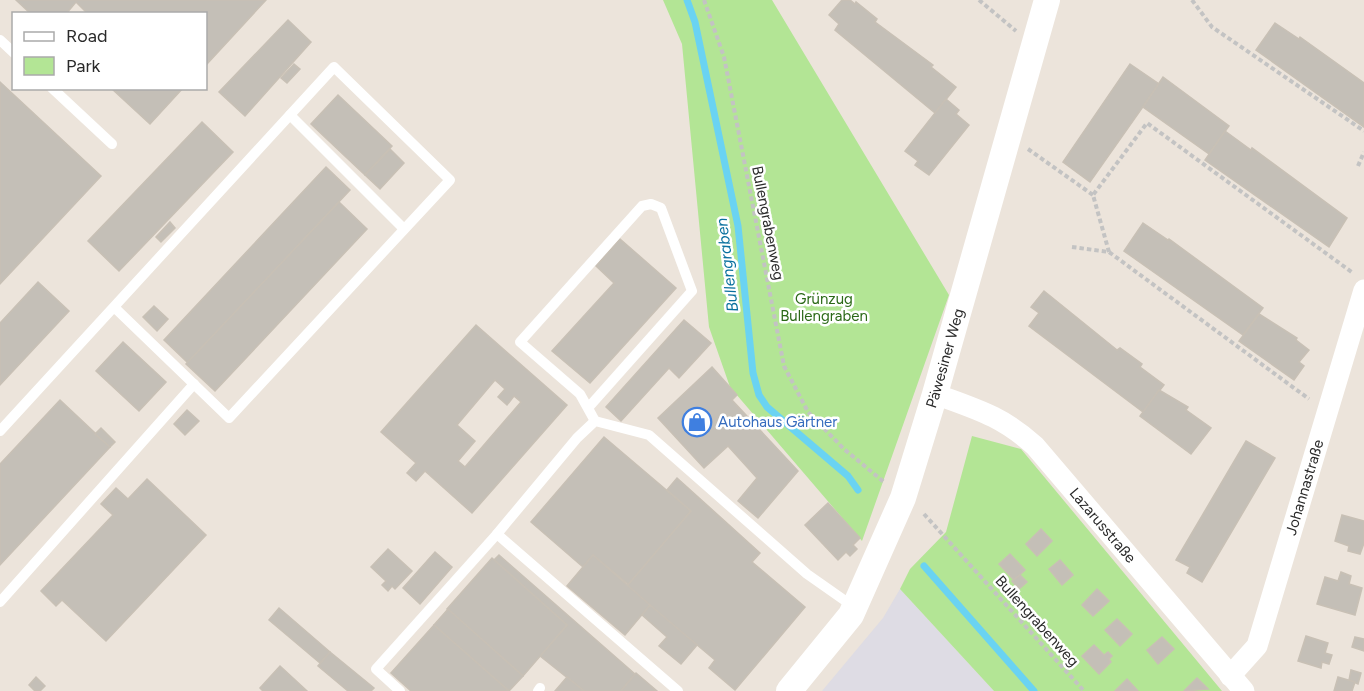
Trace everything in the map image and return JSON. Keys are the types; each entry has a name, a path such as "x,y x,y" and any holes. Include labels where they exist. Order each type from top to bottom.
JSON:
{"street":[{"name":"Päwesiner Weg","path":"789,691 855,607 903,498 935,394 1047,0"},
{"name":"Johannastraße","path":"1237,683 1257,646 1327,412 1359,282"},
{"name":"Lazarusstraße","path":"935,394 990,414 1013,426 1035,446 1237,683"}],"lane":[{"path":"0,40 12,51"},
{"path":"0,432 114,307 334,67 450,180 229,418 114,307"},
{"path":"54,90 112,144"},
{"path":"290,115 404,229"},
{"path":"588,408 692,291 661,208 651,204 642,206 520,342 580,394 595,422 649,435 807,574 855,607"},
{"path":"0,602 194,384"},
{"path":"399,691 376,669 497,534 577,438 595,422"},
{"path":"497,534 678,691"}],"path":[{"name":"Bullengrabenweg","path":"704,0 724,57 784,366 808,412 844,449 888,485"},
{"path":"979,0 1017,32"},
{"path":"1192,0 1212,27 1364,131"},
{"path":"1093,195 1148,123 1359,282"},
{"path":"1028,148 1093,195 1109,252"},
{"path":"1358,166 1364,152"},
{"path":"1072,247 1109,252 1327,412"},
{"name":"Bullengrabenweg","path":"924,514 1084,691"}],"shaded area":[{"path":"900,589 994,691 822,691 883,618"}],"green space":[{"name":"Grünzug Bullengraben","path":"663,0 772,0 949,295 862,541 730,387 709,327 682,44"},
{"path":"972,436 1021,449 1222,691 994,691 900,589 910,569 946,532"}],"building":[{"path":"16,0 266,0 207,64 207,12 86,12 76,2 68,12 29,12"},
{"path":"842,0 850,0 855,4 856,2 877,19 875,22 933,65 931,67 956,87 935,113 835,30 839,24 829,15"},
{"path":"288,20 311,42 245,116 219,92"},
{"path":"1275,23 1299,39 1300,37 1364,83 1364,127 1256,50"},
{"path":"294,64 300,69 287,83 281,78"},
{"path":"1130,64 1159,84 1090,182 1063,162"},
{"path":"1163,77 1229,126 1209,154 1143,107"},
{"path":"0,82 101,176 0,284"},
{"path":"113,90 181,90 150,124"},
{"path":"338,95 392,146 365,175 311,124"},
{"path":"946,99 959,110 956,114 969,125 929,175 915,165 918,161 905,151"},
{"path":"202,122 233,152 119,271 88,241"},
{"path":"1225,131 1251,150 1252,148 1347,218 1329,247 1205,160"},
{"path":"390,149 404,163 380,189 365,175"},
{"path":"326,167 350,190 188,363 164,340"},
{"path":"339,202 367,229 215,391 186,364"},
{"path":"170,222 175,228 161,242 156,237"},
{"path":"1143,223 1169,239 1263,308 1243,335 1124,251"},
{"path":"620,239 676,288 590,383 552,351 614,283 596,266"},
{"path":"38,282 69,311 0,385 0,323"},
{"path":"1044,291 1117,350 1120,348 1142,364 1140,367 1164,385 1143,412 1029,326 1039,313 1031,307"},
{"path":"154,306 168,319 157,331 143,317"},
{"path":"1259,314 1297,338 1296,340 1309,350 1299,362 1304,366 1294,380 1239,341"},
{"path":"684,320 711,343 679,378 669,368 621,421 606,407"},
{"path":"476,325 567,405 472,513 425,471 416,481 407,473 416,463 381,432","holes":["495,380 505,389 498,397 507,405 514,396 521,402 465,467 458,461 475,441 457,425"]},
{"path":"123,342 166,382 139,411 96,371"},
{"path":"712,367 737,395 732,400 798,471 758,518 738,501 757,478 728,446 704,468 658,418"},
{"path":"1159,390 1188,407 1186,410 1211,428 1191,454 1140,416"},
{"path":"60,400 110,447 0,565 0,464"},
{"path":"187,410 199,421 185,435 174,424"},
{"path":"101,428 115,442 110,447 95,434"},
{"path":"604,437 691,511 629,585 593,555 583,567 531,522"},
{"path":"1246,441 1275,458 1202,582 1187,573 1190,567 1176,560"},
{"path":"677,478 760,553 752,562 805,607 735,690 709,668 715,660 627,586 691,511 667,490"},
{"path":"147,479 206,535 106,641 62,600 56,606 41,591 113,515 101,504 116,488 128,499"},
{"path":"828,503 860,538 853,545 857,549 850,556 846,552 838,560 805,525"},
{"path":"1342,515 1364,521 1364,543 1360,554 1348,551 1349,546 1335,541"},
{"path":"1041,529 1052,541 1037,556 1026,544"},
{"path":"388,549 412,571 395,589 392,586 388,591 382,585 386,581 371,567"},
{"path":"435,552 452,567 420,604 403,588"},
{"path":"1010,554 1025,570 1014,580 999,564"},
{"path":"499,555 635,674 621,691 584,691 540,656 567,625 494,560"},
{"path":"593,555 650,605 625,635 567,586"},
{"path":"492,558 567,625 523,676 447,609"},
{"path":"1060,560 1073,575 1062,585 1049,569"},
{"path":"1341,572 1351,576 1349,584 1362,588 1355,615 1317,604 1325,577 1338,581"},
{"path":"1020,575 1027,582 1019,589 1012,581"},
{"path":"1097,589 1109,601 1093,616 1082,605"},
{"path":"650,605 697,645 681,664 659,646 667,637 642,615"},
{"path":"279,608 330,652 320,663 269,620"},
{"path":"448,609 523,676 509,691 434,625"},
{"path":"1117,619 1132,634 1120,646 1105,630"},
{"path":"434,625 509,691 411,691 391,673"},
{"path":"1306,636 1328,643 1325,653 1332,655 1329,664 1322,662 1321,668 1298,661"},
{"path":"1162,637 1174,649 1158,664 1147,650"},
{"path":"1355,637 1364,639 1364,651 1352,647"},
{"path":"1094,645 1104,655 1108,652 1112,656 1109,659 1111,662 1099,674 1082,656"},
{"path":"330,652 374,688 371,691 348,691 318,666"},
{"path":"280,666 307,691 263,691 260,688"},
{"path":"1351,670 1361,673 1358,684 1349,680"},
{"path":"636,673 657,691 621,691"},
{"path":"36,677 45,686 40,691 35,691 29,685"},
{"path":"567,677 584,691 555,691"},
{"path":"1338,677 1355,682 1352,691 1334,691"},
{"path":"1197,678 1208,689 1184,691"},
{"path":"1127,679 1138,691 1115,691"}],"waterway":[{"name":"Bullengraben","path":"687,0 695,22 738,226 753,373 759,395 767,407 848,476 858,490"},
{"name":"Bullengraben","path":"924,566 1034,691"}],"place":[{"name":"Autohaus Gärtner","path":"697,422"}]}
